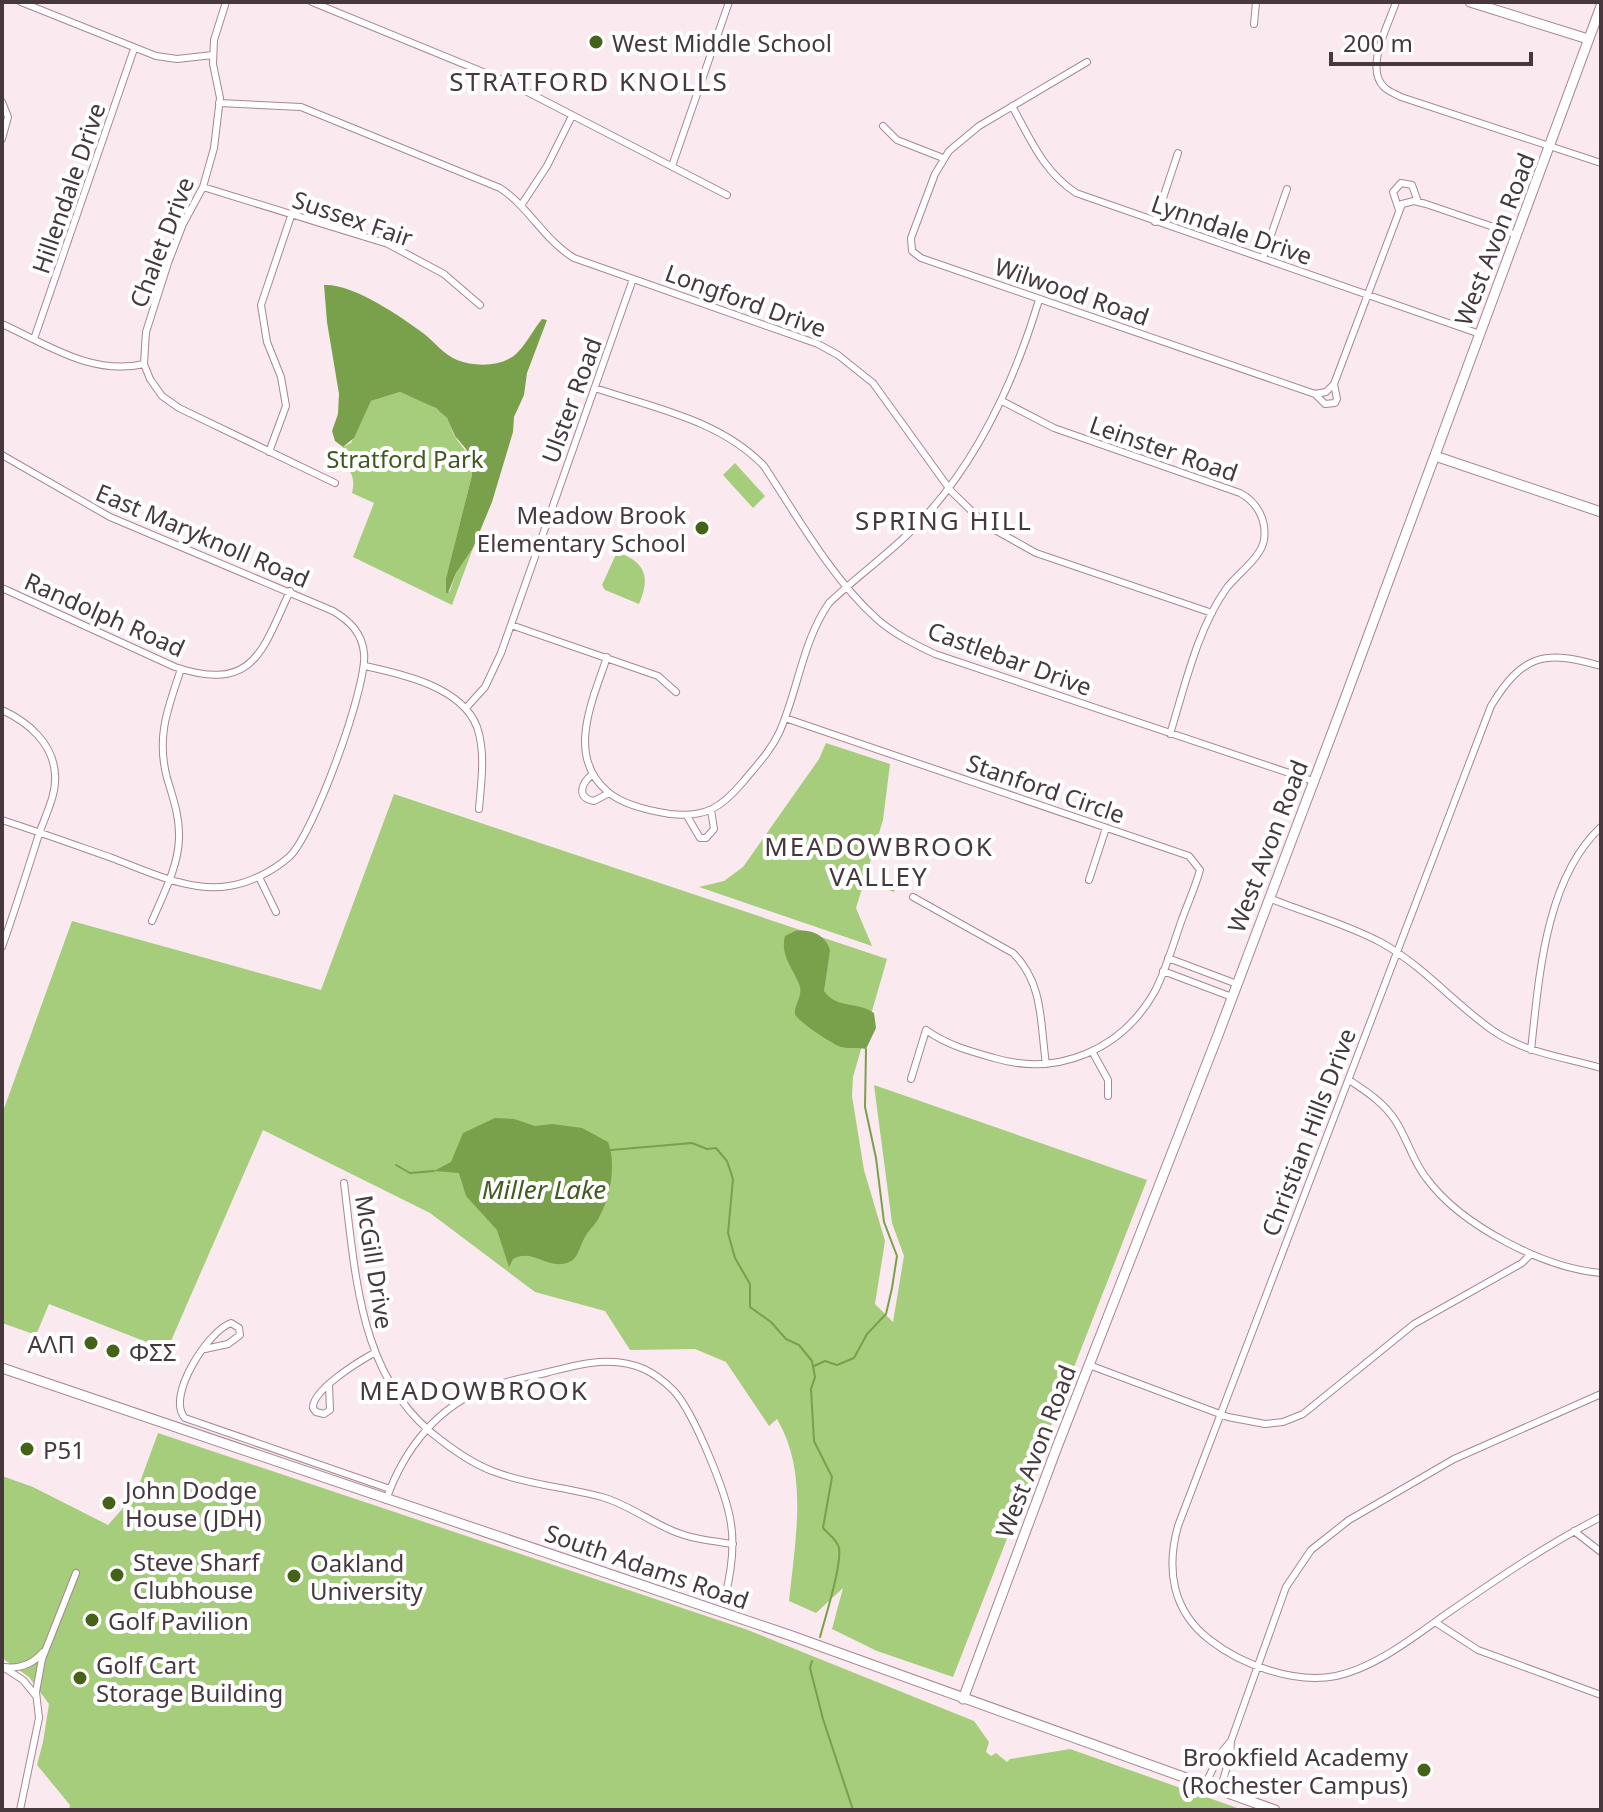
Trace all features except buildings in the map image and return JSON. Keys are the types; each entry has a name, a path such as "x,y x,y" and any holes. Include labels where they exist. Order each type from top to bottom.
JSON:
{"street":[{"path":"21,2 156,56 177,59 213,55"},
{"name":"Chalet Drive","path":"144,364 146,332 183,224 203,187 218,128 219,103 213,55 215,29 226,2"},
{"path":"312,2 510,83 727,195"},
{"path":"333,11 337,2"},
{"path":"672,166 729,2"},
{"path":"1254,24 1256,2"},
{"path":"1396,2 1376,66 1378,79 1385,89 1601,163"},
{"path":"1470,2 1588,39"},
{"name":"West Avon Road","path":"963,1699 1237,984 1601,6"},
{"name":"Hillendale Drive","path":"34,339 134,49"},
{"path":"883,126 897,140 943,158 966,136 1087,62"},
{"name":"Longford Drive","path":"219,103 301,107 484,179 522,204 561,250 574,258 791,333 838,355 873,383 949,487 986,525 1036,553 1212,613"},
{"path":"2,139 8,117 4,106"},
{"name":"Lynndale Drive","path":"1012,106 1044,164 1076,193 1480,334"},
{"path":"522,204 547,166 572,116"},
{"path":"1155,222 1178,153"},
{"name":"Wilwood Road","path":"943,158 911,238 912,251 921,258 1315,394"},
{"path":"1399,210 1393,192 1401,183 1412,185 1418,202"},
{"name":"Sussex Fair","path":"203,187 388,244 444,274 480,305"},
{"path":"1263,258 1287,189"},
{"path":"1315,394 1326,392 1334,384 1399,210 1407,202 1418,202 1517,235"},
{"path":"269,452 286,406 281,377 267,342 261,305 291,216"},
{"name":"Ulster Road","path":"466,708 485,687 511,625 633,279"},
{"path":"607,657 584,733 587,761 593,774 609,793 627,803 687,816 711,810 734,793 766,755 785,718 817,619 847,585 906,536 949,487 976,448 1002,401 1039,300"},
{"path":"2,324 91,365 131,367 144,364 156,387 171,402 207,423 335,483"},
{"path":"1315,394 1325,404 1335,403 1334,384"},
{"name":"Castlebar Drive","path":"595,388 712,428 749,450 764,466 847,585 878,619 898,634 935,654 1313,781"},
{"name":"Leinster Road","path":"1002,401 1054,428 1240,493 1254,503 1262,516 1264,540 1261,549 1237,574 1212,613 1170,734"},
{"name":"East Maryknoll Road","path":"2,455 99,512 315,601 349,620 362,643 365,666"},
{"path":"1435,456 1601,512"},
{"name":"Randolph Road","path":"2,588 181,669 216,675 246,668 260,654 290,591"},
{"path":"511,625 658,676 676,692"},
{"name":"Christian Hills Drive","path":"1601,666 1561,656 1547,657 1523,666 1491,706 1178,1526 1171,1550 1173,1588 1182,1609 1206,1638 1225,1651 1257,1665 1291,1674 1336,1676 1373,1661 1536,1553 1601,1517"},
{"path":"2,820 170,878 217,887 237,885 259,877 289,857 308,829 359,699 365,666 392,672 440,690 466,708 476,725 481,743 479,809"},
{"path":"152,921 170,878 179,843 164,758 162,728 181,669"},
{"path":"2,710 19,718 44,743 55,774 50,806 2,947"},
{"name":"Stanford Circle","path":"785,718 1189,856 1198,864 1198,879 1155,991 1135,1020 1113,1040 1093,1053 1066,1061 1012,1064 941,1041 926,1030 911,1079"},
{"path":"593,774 582,785 586,800 594,801 609,793"},
{"path":"687,816 695,835 706,838 714,829 711,810"},
{"path":"1531,1050 1548,931 1577,856 1601,827"},
{"path":"1089,880 1106,828"},
{"path":"259,877 276,912"},
{"path":"913,897 1013,953 1026,965 1038,1001 1046,1064"},
{"path":"1269,898 1346,927 1396,952 1492,1029 1531,1050 1601,1068"},
{"path":"1168,958 1237,984"},
{"path":"1163,971 1232,997"},
{"path":"1093,1053 1108,1080 1108,1096"},
{"path":"1349,1080 1385,1107 1396,1121 1424,1176 1437,1192 1491,1232 1531,1254 1558,1264 1601,1273"},
{"name":"McGill Drive","path":"344,1183 362,1313 374,1353 394,1391 426,1429 470,1460 493,1471 603,1497 684,1535 733,1544"},
{"path":"1089,1365 1219,1414 1265,1424 1283,1422 1303,1414 1414,1324 1522,1263 1531,1254"},
{"path":"205,1349 234,1341 240,1335 238,1326 231,1323 225,1325 205,1349 189,1370 179,1406 185,1418 388,1494 406,1456 426,1429 455,1405 490,1387 588,1363 605,1361 632,1365 662,1380 685,1406 721,1489 730,1517 733,1544 725,1597"},
{"path":"329,1385 330,1410 319,1414 313,1408 313,1401 329,1385 356,1363 374,1353"},
{"name":"South Adams Road","path":"2,1368 388,1494 1275,1810"},
{"path":"1220,1790 1230,1757 1231,1741 1286,1587 1300,1563 1324,1538 1371,1506 1454,1459 1601,1394"},
{"path":"1574,1531 1601,1552"},
{"path":"20,1810 39,1718 36,1696 46,1646 76,1573"},
{"path":"1435,1622 1478,1650 1601,1695"},
{"path":"3,1667 14,1668 26,1664 38,1658 46,1646"},
{"path":"3,1667 23,1680 36,1696"},
{"path":"1205,1785 1220,1754 1231,1741"}],"green space":[{"name":"Stratford Park","path":"400,392 442,412 470,461 472,475 446,578 446,593 450,591 456,573 473,548 452,605 353,557 374,503 352,493 352,477 342,464 343,447 351,443 371,401"},
{"path":"735,463 765,496 753,508 723,475"},
{"path":"617,552 634,560 643,571 645,585 639,604 605,590 602,585"},
{"path":"826,743 890,764 883,820 865,879 895,889 894,892 864,882 856,908 872,946 699,887 724,881 743,867 819,759"},
{"path":"394,794 887,959 853,1077 852,1096 864,1170 885,1241 875,1304 893,1322 904,1256 892,1223 874,1085 1147,1180 953,1677 877,1651 832,1629 843,1588 816,1613 789,1601 797,1508 793,1462 777,1419 769,1426 726,1362 695,1349 630,1350 605,1311 535,1292 430,1213 263,1130 167,1350 49,1304 36,1335 2,1323 2,1114 72,921 321,990"},
{"name":"Oakland University","path":"158,1433 748,1630 974,1721 989,1742 986,1752 991,1756 996,1753 1007,1762 1070,1749 1243,1810 69,1810 70,1805 37,1765 49,1704 29,1677 2,1658 2,1476 33,1487 108,1525 131,1499"}],"water":[{"path":"324,285 362,295 402,318 452,357 472,364 495,363 510,358 523,346 542,319 547,320 527,373 524,395 514,417 513,432 492,502 473,548 456,573 448,593 446,578 472,475 471,459 447,418 436,408 400,392 371,401 354,438 343,447 335,441 332,431 338,414 339,394"},
{"path":"795,931 816,934 828,945 830,950 824,991 829,997 874,1013 876,1028 866,1049 837,1045 795,1014 800,988 785,955 784,943 785,936"},
{"name":"Miller Lake","path":"495,1118 514,1119 535,1126 552,1124 582,1128 608,1142 612,1172 605,1203 572,1261 555,1264 520,1256 513,1259 509,1267 497,1230 466,1196 459,1173 434,1171 451,1162 463,1133"}],"waterway":[{"path":"814,1366 825,1361 837,1365 854,1358 867,1334 886,1314 892,1288 897,1256 884,1222 876,1158 865,1107 866,1049"},
{"path":"611,1150 692,1143 707,1149 716,1148 727,1161 733,1179 728,1233 735,1258 750,1284 750,1307 771,1322 786,1339 799,1345 812,1361 815,1377 811,1389 814,1441 832,1477 823,1528 839,1548 836,1579 820,1637"},
{"path":"396,1165 410,1173 434,1171"},
{"path":"812,1661 810,1668 823,1719 853,1810"}],"place":[{"name":"West Middle School","path":"596,42"},
{"name":"Meadow Brook Elementary School","path":"702,528"},
{"name":"AΛΠ","path":"91,1343"},
{"name":"ΦΣΣ","path":"113,1351"},
{"name":"P51","path":"27,1449"},
{"name":"John Dodge House (JDH)","path":"109,1503"},
{"name":"Steve Sharf Clubhouse","path":"117,1575"},
{"name":"Oakland University","path":"294,1576"},
{"name":"Golf Pavilion","path":"92,1620"},
{"name":"Golf Cart Storage Building","path":"80,1678"},
{"name":"Brookfield Academy (Rochester Campus)","path":"1424,1770"}],"district":[{"name":"STRATFORD KNOLLS","path":"589,81"},
{"name":"SPRING HILL","path":"944,520"},
{"name":"MEADOWBROOK VALLEY","path":"879,861"},
{"name":"MEADOWBROOK","path":"474,1390"}]}
